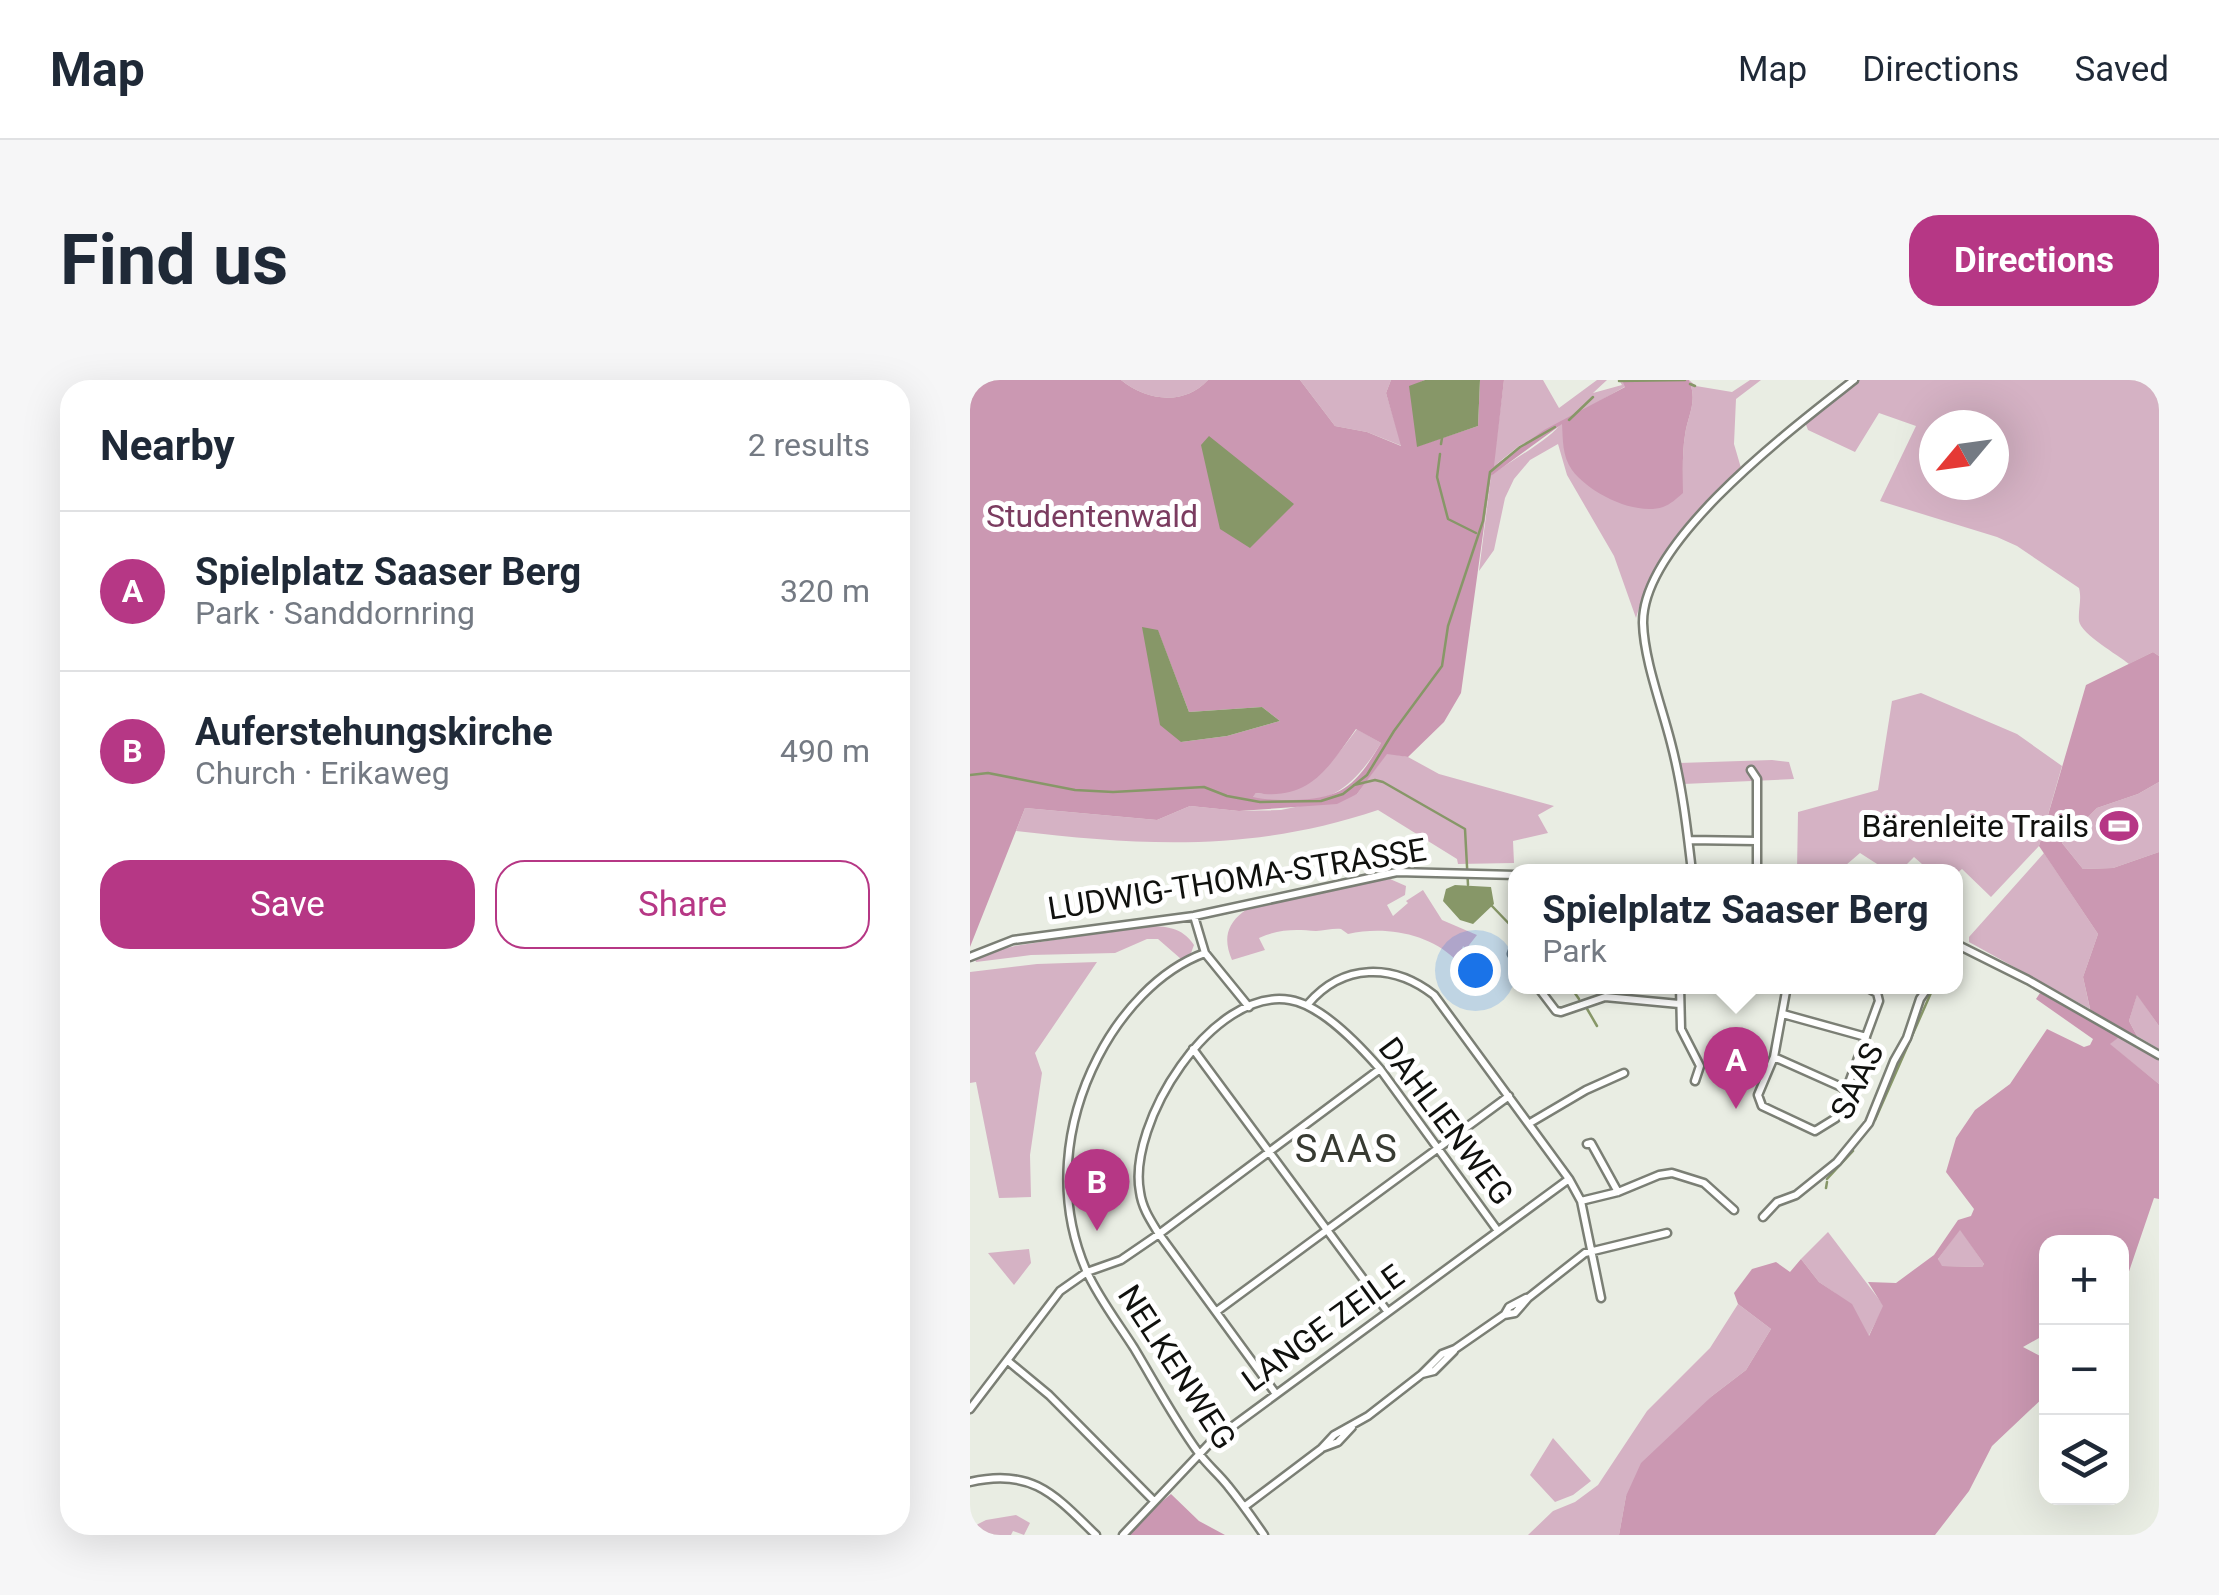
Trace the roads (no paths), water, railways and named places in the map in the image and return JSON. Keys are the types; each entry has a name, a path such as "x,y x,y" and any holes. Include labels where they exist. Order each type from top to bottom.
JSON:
{"street":[{"path":"1691,864 1673,750 1644,635 1647,593 1656,572 1680,541 1732,484 1854,380"},
{"path":"1752,770 1757,780 1756,864"},
{"path":"1688,840 1756,841"},
{"name":"LUDWIG-THOMA-STRASSE","path":"970,957 1013,940 1194,916 1397,872 1508,874"},
{"path":"1194,916 1205,952 1249,1007"},
{"path":"1963,949 2016,973 2159,1056"},
{"name":"NELKENWEG","path":"1205,952 1162,977 1104,1045 1081,1090 1067,1156 1068,1194 1075,1238 1087,1272 1200,1455 1264,1535"},
{"path":"1276,1394 1159,1234 1140,1194 1142,1147 1158,1103 1193,1049 1208,1033 1249,1007 1274,998 1308,1004 1322,989 1356,975 1389,972 1406,976 1434,995 1530,1123 1581,1200 1602,1298"},
{"path":"1542,994 1561,1012 1605,997 1679,1004"},
{"path":"1680,994 1684,1041 1700,1066 1695,1081"},
{"path":"1786,994 1774,1057 1758,1094 1760,1103 1815,1131 1836,1118 1878,1001 1877,994"},
{"name":"SAAS","path":"1762,1217 1777,1202 1796,1195 1837,1162 1869,1123 1923,994"},
{"name":"DAHLIENWEG","path":"1308,1004 1362,1048 1380,1069 1498,1231"},
{"path":"1783,1014 1866,1037"},
{"path":"1193,1049 1387,1311"},
{"path":"1774,1057 1848,1090"},
{"path":"970,1410 1060,1291 1087,1272 1120,1260 1159,1234 1380,1069"},
{"path":"1530,1123 1586,1090 1624,1074"},
{"path":"1218,1311 1509,1096"},
{"path":"1587,1144 1591,1143 1618,1192"},
{"path":"1581,1200 1618,1192 1658,1172 1686,1175 1702,1182 1734,1210"},
{"name":"LANGE ZEILE","path":"1122,1535 1210,1444 1569,1180"},
{"path":"1244,1507 1334,1435 1352,1427 1447,1360 1504,1315 1515,1313 1528,1298 1592,1250 1667,1233"},
{"path":"1008,1361 1049,1395 1154,1501"},
{"path":"970,1482 998,1476 1035,1483 1052,1492 1096,1535"}],"waterway":[{"path":"1619,381 1685,380"},
{"path":"1690,384 1695,386"},
{"path":"1569,420 1593,397"},
{"path":"970,775 988,773 1075,790 1113,792 1204,787 1260,802 1321,801 1343,794 1367,775 1442,666 1448,626 1483,521 1490,472 1520,447 1555,427"},
{"path":"1441,444 1442,438"},
{"path":"1440,454 1437,477 1448,519 1476,533"},
{"path":"1354,785 1383,782 1465,829 1468,885"},
{"path":"1492,906 1508,923"},
{"path":"1576,994 1579,999"},
{"path":"1875,1120 1930,994"},
{"path":"1586,1007 1597,1026"},
{"path":"1827,1179 1853,1151"},
{"path":"1826,1188 1827,1182"}],"place":[{"name":"Bärenleite Trails","path":"2119,826"},
{"name":"Spielplatz Saaser Berg","path":"1736,1109"},
{"name":"Auferstehungskirche","path":"1097,1231"}],"district":[{"name":"SAAS","path":"1347,1149"}],"park label":[{"name":"Studentenwald","path":"1092,516"}]}
